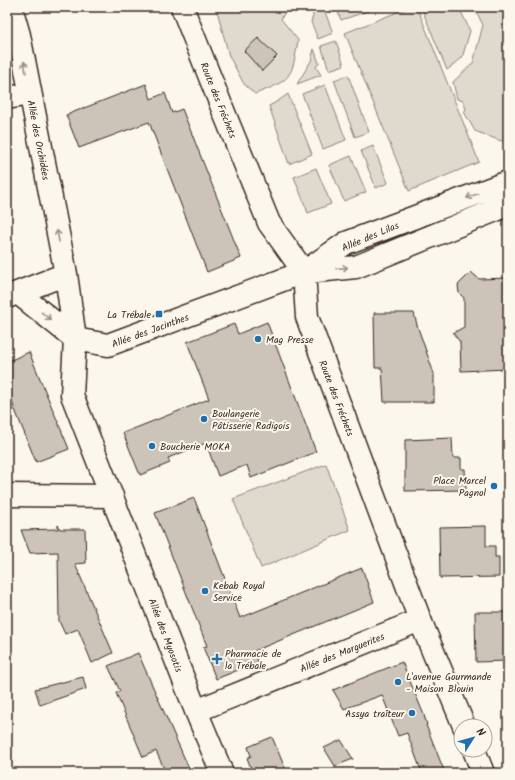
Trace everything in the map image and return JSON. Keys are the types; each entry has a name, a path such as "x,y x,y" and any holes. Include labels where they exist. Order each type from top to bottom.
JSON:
{"street":[{"name":"Allée des Orchidées","path":"11,7 19,35 66,274 75,339"},
{"name":"Route des Fréchets","path":"182,7 269,223 304,272 307,317 420,620 461,718"},
{"path":"7,98 30,94"},
{"name":"Allée des Lilas","path":"304,272 346,243 508,182"},
{"name":"Allée des Lilas","path":"304,272 356,267 508,205"},
{"name":"Allée des Jacinthes","path":"12,295 75,339 108,345 304,272"},
{"path":"12,295 66,274"},
{"path":"7,494 112,496 72,395 75,339"},
{"name":"Allée des Myosotis","path":"112,496 196,711 222,773"},
{"name":"Allée des Marguerites","path":"196,711 420,620"},
{"path":"477,758 484,773"}],"shaded area":[{"path":"216,7 288,7 281,19 298,40 294,63 288,76 283,81 255,94 244,84 229,56"},
{"path":"313,7 323,7 333,33 318,39 311,22"},
{"path":"336,7 373,7 371,10 341,20"},
{"path":"410,7 417,7 479,162 409,191 345,33"},
{"path":"421,7 459,7 470,31 462,58 447,70"},
{"path":"474,7 508,7 505,16 508,36 508,139 501,141 475,131 464,112 466,109 463,101 457,99 453,82 473,63 483,25"},
{"path":"336,41 344,65 329,70 321,46"},
{"path":"314,49 319,63 316,67 321,75 297,84 311,61"},
{"path":"348,75 369,132 355,137 334,80"},
{"path":"325,85 346,140 323,149 302,94"},
{"path":"288,94 312,154 289,164 269,106"},
{"path":"373,146 388,183 376,188 361,151"},
{"path":"351,156 366,192 344,201 329,165"},
{"path":"316,168 331,204 308,213 294,177"},
{"path":"326,464 350,530 261,568 233,499"}],"building":[{"path":"258,38 277,56 262,71 244,51"},
{"path":"146,84 151,99 165,93 172,113 182,109 241,258 207,272 149,122 79,148 66,115"},
{"path":"471,272 479,279 508,278 508,369 461,371 460,342 453,333 464,327 464,298 459,293 458,285"},
{"path":"374,313 414,313 434,374 434,402 384,402 382,368 375,368"},
{"path":"267,322 316,452 251,478 247,465 218,476 206,443 168,458 170,463 140,475 123,433 209,399 187,342 234,324 238,334"},
{"path":"29,352 69,449 36,462 7,390 7,362"},
{"path":"452,438 453,458 461,458 461,469 465,469 466,490 405,491 405,440"},
{"path":"194,498 240,618 362,568 374,602 254,651 258,662 216,679 203,647 207,646 155,513"},
{"path":"58,525 60,529 85,529 86,563 75,564 113,653 92,663 78,629 65,634 59,621 58,552 30,553 21,530 58,529"},
{"path":"486,526 486,546 495,546 495,557 499,557 499,577 440,578 439,527"},
{"path":"475,612 508,612 508,661 476,662"},
{"path":"138,653 191,773 166,773 156,751 143,757 116,693 120,691 108,666"},
{"path":"402,662 424,715 426,725 445,773 422,773 407,733 398,736 382,695 344,709 333,690"},
{"path":"83,677 86,689 40,705 35,689"},
{"path":"272,737 287,773 253,773 247,758 251,756 248,747"},
{"path":"341,740 353,759 335,766 324,748"}],"place":[{"name":"La Trébale","path":"159,314"},
{"name":"Mag Presse","path":"258,339"},
{"name":"Boulangerie Pâtisserie Radigois","path":"204,419"},
{"name":"Boucherie MOKA","path":"152,446"},
{"name":"Place Marcel Pagnol","path":"494,486"},
{"name":"Kebab Royal Service","path":"205,591"},
{"name":"Pharmacie de la Trébale","path":"217,659"},
{"name":"L'avenue Gourmande - Maison Blouin","path":"398,682"},
{"name":"Assya traîteur","path":"412,713"}]}
